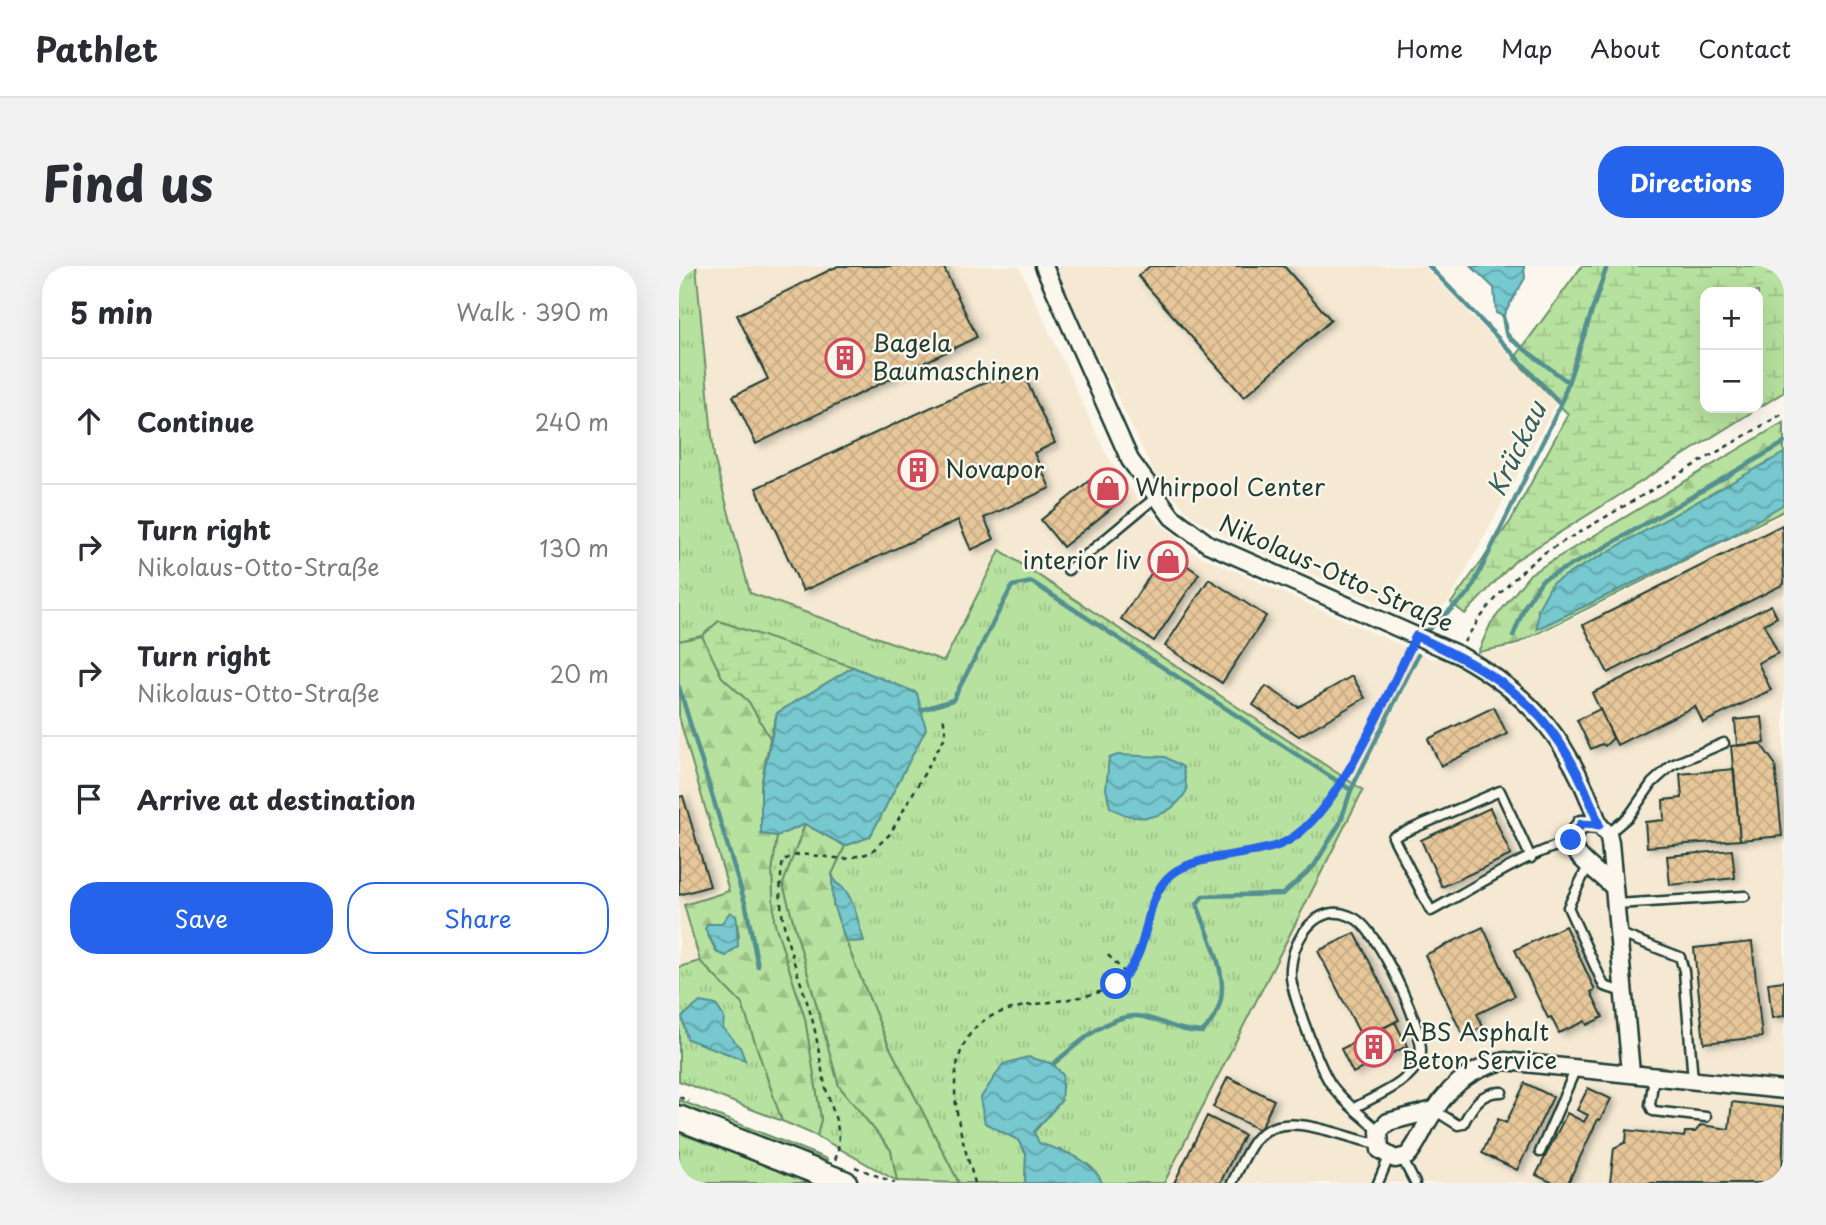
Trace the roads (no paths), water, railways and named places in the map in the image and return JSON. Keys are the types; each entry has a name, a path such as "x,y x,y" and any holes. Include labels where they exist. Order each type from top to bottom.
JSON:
{"main road":[{"path":"679,1118 838,1180"}],"street":[{"name":"Nikolaus-Otto-Straße","path":"1044,266 1130,460 1172,517 1208,544 1459,655 1491,673 1529,702 1577,772 1604,829 1615,897 1631,1073"},
{"path":"1604,829 1581,824 1572,834 1571,843 1573,852 1589,864 1615,897"},
{"path":"1434,1111 1388,1122 1378,1138 1396,1158 1412,1152 1434,1111 1464,1076 1485,1066 1506,1061 1784,1090"}],"lane":[{"path":"1068,570 1156,497"},
{"path":"1604,829 1629,816 1652,783 1672,765 1724,743"},
{"path":"1531,858 1500,790 1393,837 1430,911 1531,858 1556,844 1571,843"},
{"path":"1589,864 1568,907 1604,986 1623,992"},
{"path":"1615,897 1745,896"},
{"path":"1354,1108 1409,1074 1420,1057 1421,1045 1415,1021 1371,934 1349,915 1333,913 1320,917 1306,929 1291,963 1291,983 1330,1083 1378,1138"},
{"path":"1618,933 1679,957 1684,971 1693,1080"},
{"path":"1541,1152 1576,1068"},
{"path":"1654,1076 1650,1105 1653,1111 1706,1117"},
{"path":"1434,1111 1458,1125 1463,1124 1476,1102 1494,1092 1503,1092"},
{"path":"1232,1183 1254,1142 1267,1129 1284,1123 1378,1138"},
{"path":"1378,1183 1396,1158 1415,1183"}],"water":[{"path":"1471,266 1524,266 1525,278 1503,316 1496,313 1494,288"},
{"path":"1784,453 1784,504 1733,535 1537,629 1538,609 1552,583"},
{"path":"853,667 917,693 926,729 870,837 845,846 805,824 777,836 761,834 761,785 777,713"},
{"path":"1118,755 1165,757 1183,767 1187,790 1172,808 1152,817 1120,813 1110,807 1106,789 1109,758"},
{"path":"832,874 855,909 864,941 846,942 833,904"},
{"path":"730,912 736,916 738,946 726,956 718,953 705,929 708,924 721,924"},
{"path":"700,1002 716,1005 724,1017 723,1028 740,1047 745,1060 687,1039 682,1017"},
{"path":"1028,1057 1053,1064 1063,1075 1061,1101 1034,1132 1039,1143 1084,1161 1102,1183 1025,1183 1026,1154 1018,1140 985,1123 980,1099 1003,1064"}],"waterway":[{"path":"1429,266 1561,404"},
{"name":"Krückau","path":"1429,629 1470,592 1561,404 1607,266"},
{"path":"1503,316 1506,333 1511,339 1568,382"},
{"path":"1513,636 1525,606 1542,580 1595,553 1784,443"},
{"path":"921,710 953,700 1012,586 1032,582 1351,790"},
{"name":"Krückau","path":"1053,1064 1083,1039 1120,1018 1144,1017 1185,1030 1202,1032 1214,1018 1222,987 1216,954 1197,904 1203,896 1283,894 1314,866 1340,823 1351,790 1418,655"},
{"path":"679,687 746,906 758,966"}],"place":[{"name":"Bagela Baumaschinen","path":"845,358"},
{"name":"Novapor","path":"918,470"},
{"name":"Whirpool Center","path":"1108,488"},
{"name":"interior liv","path":"1168,561"},
{"name":"ABS Asphalt Beton Service","path":"1374,1047"}]}
